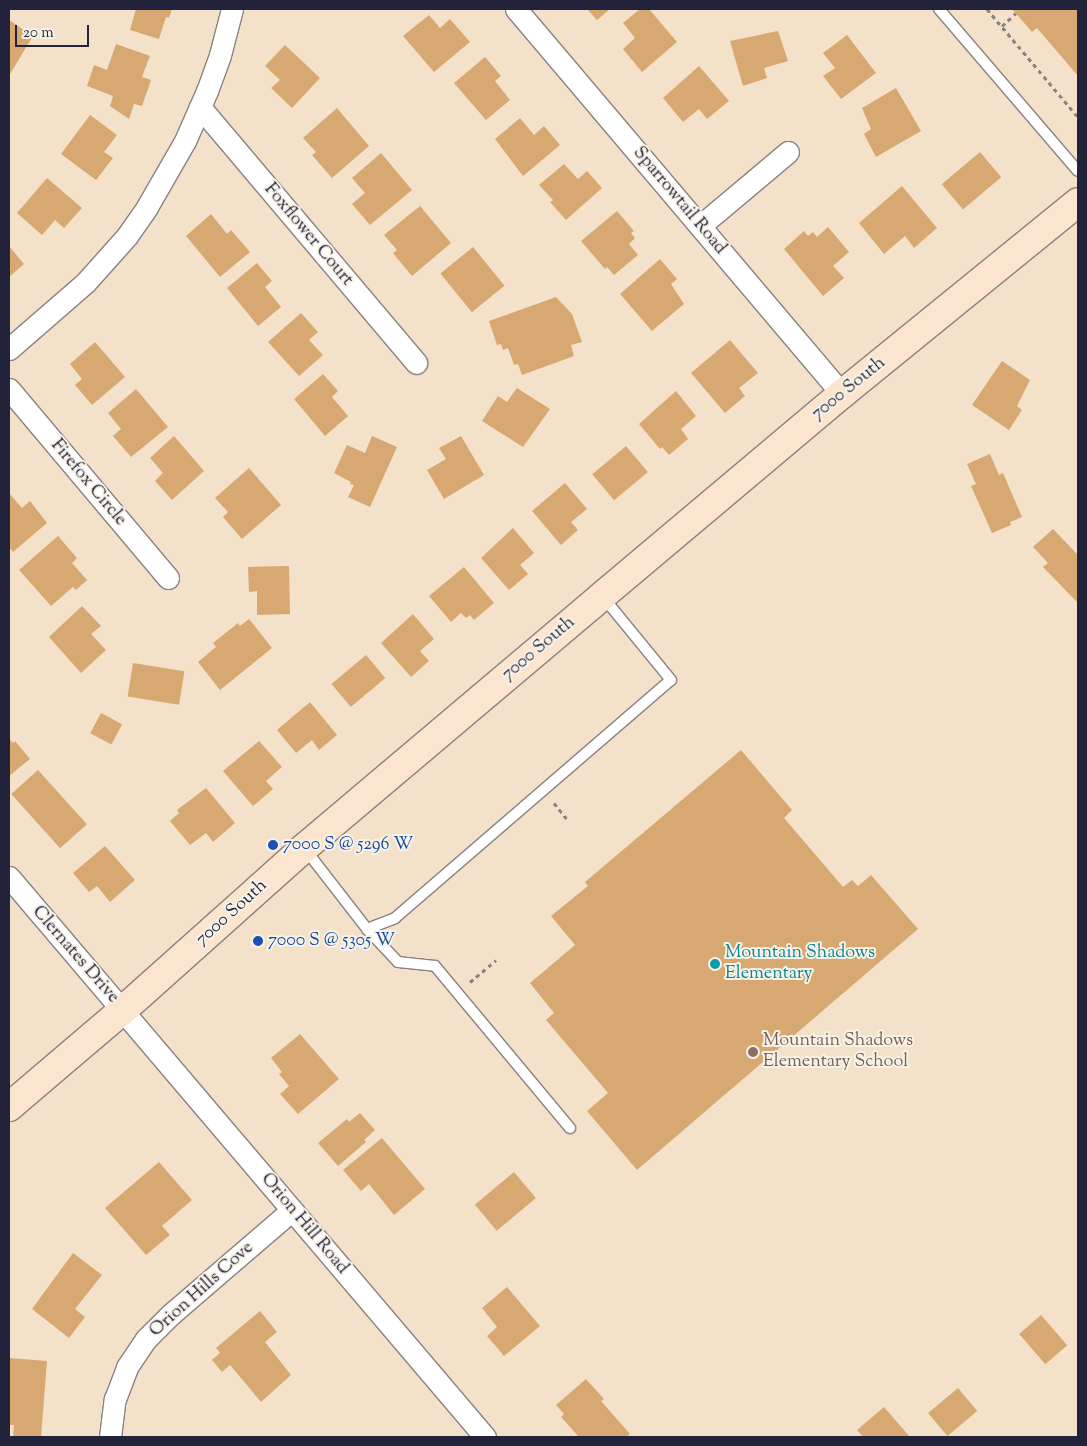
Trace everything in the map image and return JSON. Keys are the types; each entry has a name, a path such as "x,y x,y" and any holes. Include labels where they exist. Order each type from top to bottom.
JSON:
{"street":[{"path":"9,349 86,282 127,236 168,174 200,107 220,55 232,9"},
{"name":"Sparrowtail Road","path":"516,9 842,394"},
{"name":"Foxflower Court","path":"200,107 416,363"},
{"path":"700,226 788,152"},
{"name":"7000 South","path":"9,1107 123,1010 304,848 842,394 1078,202"},
{"name":"Firefox Circle","path":"9,389 168,578"},
{"name":"Clernates Drive","path":"9,877 123,1010"},
{"name":"Orion Hill Road","path":"123,1010 485,1437"},
{"name":"Orion Hills Cove","path":"110,1437 115,1399 127,1367 146,1339 292,1210"}],"lane":[{"path":"940,9 1078,170"},
{"path":"367,929 395,918 671,680 602,596"},
{"path":"304,848 367,929 398,962 435,966 570,1128"}],"path":[{"path":"987,9 1078,116"},
{"path":"1002,26 1016,13"},
{"path":"457,993 496,960"}],"building":[{"path":"136,9 172,9 169,18 166,17 159,39 130,30"},
{"path":"587,9 610,9 597,20"},
{"path":"640,9 649,9 677,42 642,72 623,49 635,38 623,23"},
{"path":"1012,9 1078,9 1078,76 1037,28 1032,32"},
{"path":"429,15 440,28 450,19 470,42 434,72 403,36"},
{"path":"9,20 33,36 10,74 9,73"},
{"path":"778,31 788,61 764,68 767,78 743,86 730,41"},
{"path":"847,35 876,73 841,99 823,76 835,68 823,53"},
{"path":"116,44 150,56 142,77 151,80 142,106 134,104 129,119 110,106 113,96 87,86 94,65 107,70"},
{"path":"285,45 320,78 292,108 271,88 280,80 265,66"},
{"path":"485,57 501,76 495,81 510,100 486,120 454,83"},
{"path":"699,66 729,101 707,119 699,109 683,122 663,98"},
{"path":"896,88 921,131 876,157 864,134 871,129 862,108"},
{"path":"337,108 369,146 332,178 312,155 316,152 303,138"},
{"path":"90,115 117,135 104,152 113,158 96,180 61,154"},
{"path":"520,118 534,135 544,126 560,145 523,176 495,139"},
{"path":"980,152 1001,177 963,209 942,184"},
{"path":"381,153 412,190 370,225 352,204 365,193 352,178"},
{"path":"564,164 578,179 587,171 602,188 566,220 550,202 553,200 539,185"},
{"path":"47,178 82,208 64,228 55,220 42,235 17,213"},
{"path":"902,186 937,228 914,248 905,236 884,254 859,223"},
{"path":"420,206 451,243 412,276 393,253 397,250 384,235"},
{"path":"617,211 634,231 631,233 635,238 629,244 638,255 614,275 607,267 605,269 581,241"},
{"path":"211,214 227,234 231,230 250,252 220,277 186,236"},
{"path":"828,227 849,252 833,266 844,278 823,296 784,249 804,231 808,236 813,232 817,237"},
{"path":"9,246 24,264 9,277"},
{"path":"473,247 504,286 472,312 440,273"},
{"path":"660,259 677,279 671,284 684,304 652,331 620,294"},
{"path":"257,263 272,281 265,287 281,307 258,326 227,288"},
{"path":"556,297 572,314 582,342 571,345 574,356 522,375 518,364 514,365 508,348 503,350 501,344 497,345 489,321"},
{"path":"301,313 318,332 309,340 323,355 299,376 268,342"},
{"path":"730,340 758,373 739,388 745,396 725,413 691,373"},
{"path":"95,342 125,377 92,405 75,385 82,379 70,364"},
{"path":"1002,361 1030,380 1017,406 1022,410 1009,430 972,405"},
{"path":"323,374 338,391 332,397 348,416 325,436 294,399"},
{"path":"517,388 550,409 523,447 482,421 498,396 507,402"},
{"path":"136,389 168,427 131,457 113,436 121,429 108,413"},
{"path":"676,391 696,416 681,429 688,439 669,455 662,447 660,449 639,424"},
{"path":"174,436 204,471 172,500 155,481 163,473 150,458"},
{"path":"372,436 397,447 370,507 348,497 354,485 334,473 347,445 365,453"},
{"path":"461,436 484,475 444,499 427,470 446,459 439,448"},
{"path":"626,446 648,472 614,500 592,474"},
{"path":"990,454 999,475 1003,473 1022,517 1010,522 1011,525 992,533 971,486 976,484 967,464"},
{"path":"249,468 281,505 242,539 223,517 228,512 215,498"},
{"path":"565,483 587,509 571,522 578,530 561,545 532,511"},
{"path":"9,493 22,508 30,501 47,523 13,552 9,547"},
{"path":"513,528 534,553 520,565 528,574 509,590 481,558"},
{"path":"1053,529 1078,555 1078,603 1043,567 1048,563 1033,547"},
{"path":"58,536 77,558 72,563 87,580 76,590 73,587 51,606 19,570"},
{"path":"289,566 290,614 257,615 257,591 249,592 248,567"},
{"path":"464,567 494,603 474,620 470,615 466,618 461,613 451,622 429,596"},
{"path":"82,606 101,626 91,634 106,650 81,673 49,637"},
{"path":"413,614 434,639 420,651 429,661 411,677 381,643"},
{"path":"249,619 272,648 220,690 198,662 216,647 213,643 238,623 240,626"},
{"path":"366,655 385,678 351,707 332,684"},
{"path":"133,663 184,671 179,705 128,697"},
{"path":"310,702 337,735 319,750 312,740 296,753 277,730"},
{"path":"101,713 122,724 111,745 90,733"},
{"path":"9,738 13,743 15,741 30,759 9,776"},
{"path":"259,741 282,767 266,781 273,789 253,806 223,771"},
{"name":"Mountain Shadows Elementary","path":"741,750 792,810 784,818 843,887 852,880 858,886 871,875 918,929 637,1170 587,1111 608,1093 546,1020 554,1013 530,983 575,945 551,916 588,886 585,882"},
{"path":"38,770 87,824 60,848 11,794"},
{"path":"206,788 235,823 213,842 206,833 190,845 170,821 179,813 177,810"},
{"path":"105,846 135,880 110,902 97,886 89,892 73,873"},
{"path":"300,1034 339,1079 298,1114 280,1094 289,1086 279,1074 282,1072 271,1058"},
{"path":"360,1113 375,1130 364,1140 366,1142 338,1166 318,1143 347,1119 349,1122"},
{"path":"382,1138 425,1189 394,1215 369,1184 361,1191 343,1170"},
{"path":"159,1162 192,1200 162,1226 170,1235 146,1255 105,1208"},
{"path":"514,1172 536,1198 497,1231 475,1205"},
{"path":"73,1253 102,1275 75,1309 85,1317 69,1338 32,1309"},
{"path":"507,1287 540,1326 504,1356 487,1336 497,1327 482,1308"},
{"path":"260,1311 277,1332 265,1342 291,1375 261,1402 230,1365 222,1372 212,1360 220,1353 216,1348"},
{"path":"1041,1315 1067,1345 1045,1364 1019,1334"},
{"path":"9,1358 47,1361 41,1437 13,1437 14,1425 9,1425"},
{"path":"586,1379 604,1399 601,1401 630,1434 626,1437 579,1437 561,1417 564,1414 556,1405"},
{"path":"958,1388 977,1411 947,1436 928,1413"},
{"path":"884,1407 910,1437 863,1437 857,1430"}],"place":[{"name":"7000 S @ 5296 W","path":"273,845"},
{"name":"7000 S @ 5305 W","path":"258,941"},
{"name":"Mountain Shadows Elementary","path":"715,964"},
{"name":"Mountain Shadows Elementary School","path":"753,1052"}]}
